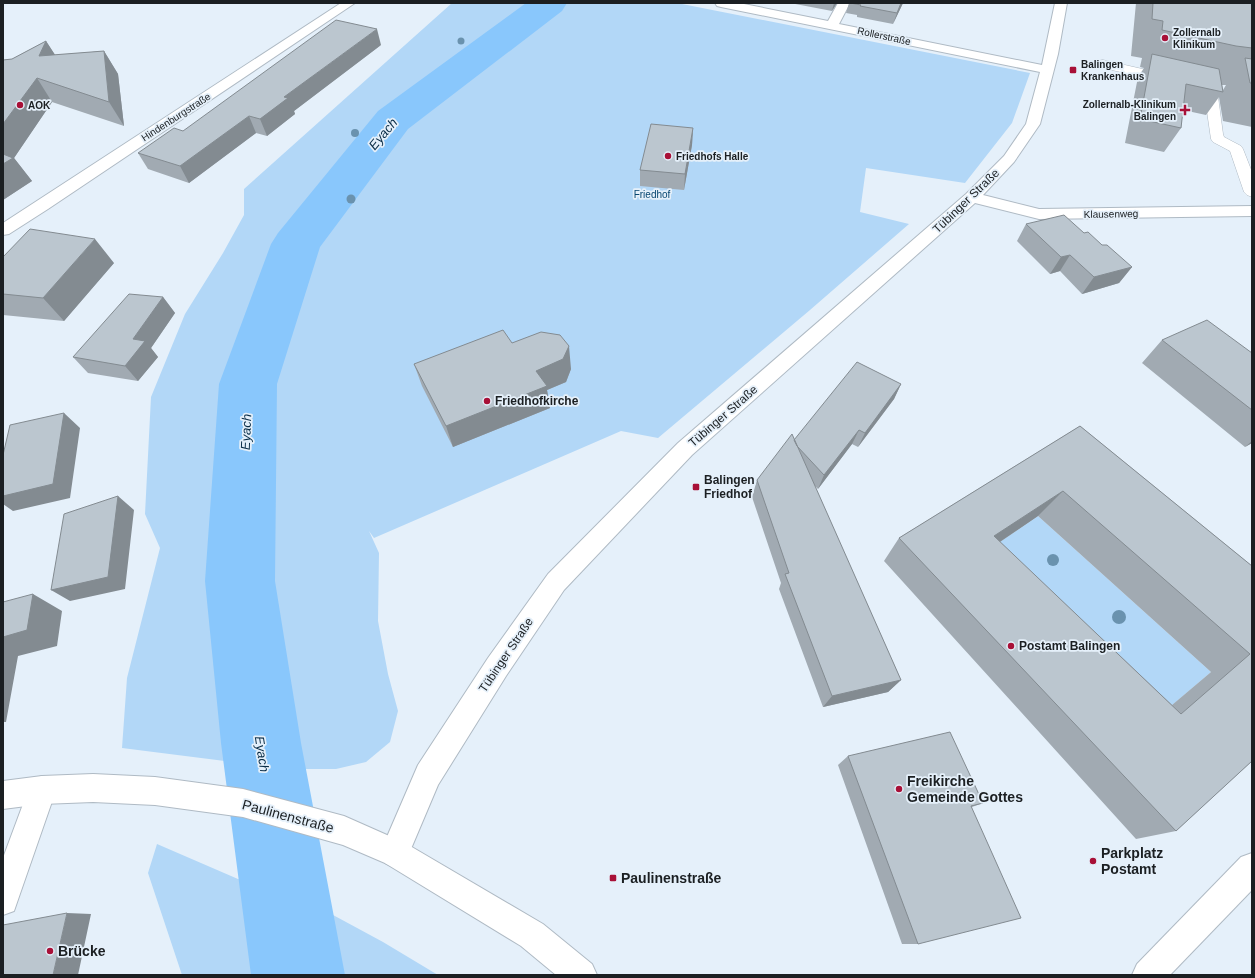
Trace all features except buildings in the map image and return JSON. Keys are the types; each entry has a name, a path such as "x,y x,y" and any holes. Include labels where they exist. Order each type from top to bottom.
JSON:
{"street":[{"name":"Hindenburgstraße","path":"3,230 42,206 349,3"},
{"name":"Rollerstraße","path":"722,3 1047,70"},
{"path":"832,25 844,3"},
{"name":"Tübinger Straße","path":"395,853 428,775 497,667 556,582 686,449 972,197 1009,159 1033,124 1047,70 1061,3"},
{"name":"Klausenweg","path":"972,197 1039,214 1252,211"},
{"name":"Paulinenstraße","path":"3,795 42,790 93,788 155,791 243,803 344,831 395,853 532,936 581,975"},
{"path":"3,900 42,790"},
{"path":"1148,975 1252,868"}],"lane":[{"path":"1103,64 1210,89 1224,90"},
{"path":"1210,89 1218,139 1236,149 1252,192"}],"green space":[{"name":"Friedhof","path":"452,3 677,3 1030,73 1012,123 965,183 866,168 860,212 909,224 810,310 658,438 621,431 374,538 369,531 379,553 378,621 388,674 398,711 390,742 366,762 336,769 288,769 122,748 127,678 160,548 145,514 151,397 185,314 223,253 244,215 244,189"},
{"path":"1038,516 1211,672 1144,729 973,560"},
{"path":"157,844 238,879 309,902 383,942 438,975 182,975 148,873"}],"waterway":[{"name":"Eyach","path":"298,975 261,743 240,581 248,384 296,244 393,120 549,3"}],"place":[{"name":"Zollernalb Klinikum","path":"1165,38"},
{"name":"Balingen Krankenhaus","path":"1073,70"},
{"name":"AOK","path":"20,105"},
{"name":"Zollernalb-Klinikum Balingen","path":"1185,110"},
{"name":"Friedhofs Halle","path":"668,156"},
{"name":"Friedhofkirche","path":"487,401"},
{"name":"Balingen Friedhof","path":"696,487"},
{"name":"Postamt Balingen","path":"1011,646"},
{"name":"Freikirche Gemeinde Gottes","path":"899,789"},
{"name":"Parkplatz Postamt","path":"1093,861"},
{"name":"Paulinenstraße","path":"613,878"},
{"name":"Brücke","path":"50,951"}]}
